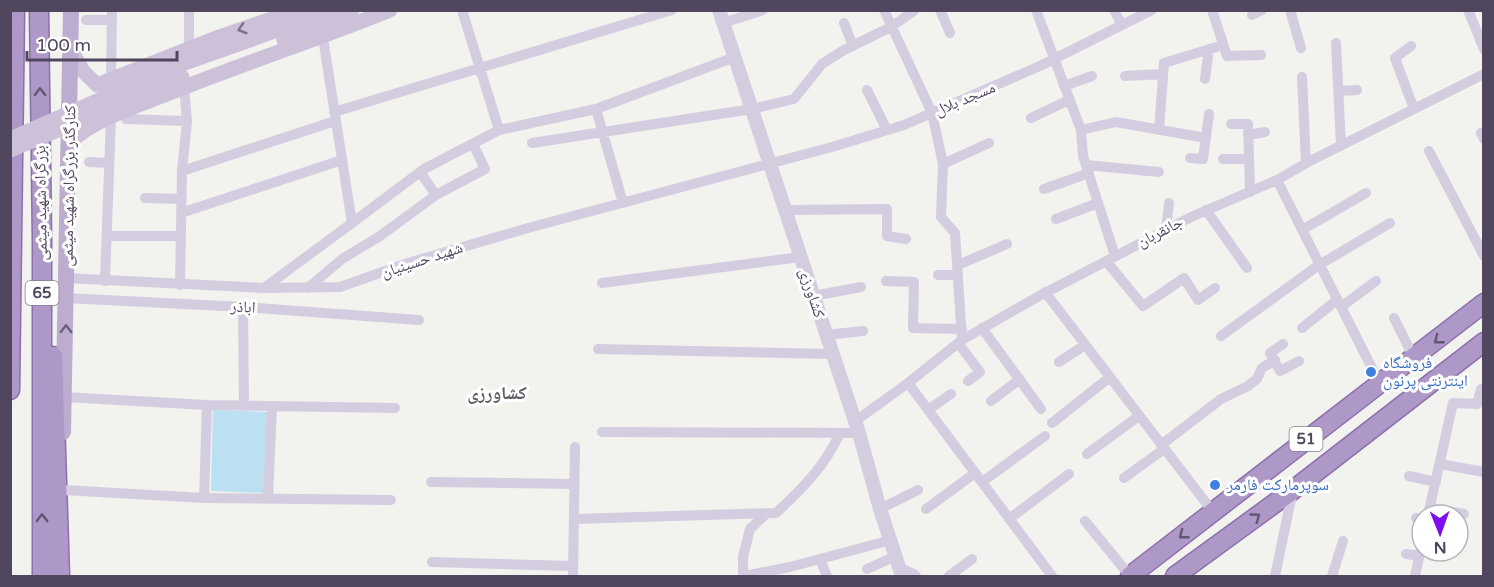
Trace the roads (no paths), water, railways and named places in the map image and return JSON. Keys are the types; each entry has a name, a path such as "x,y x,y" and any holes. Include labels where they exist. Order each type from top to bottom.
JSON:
{"highway":[{"name":"بزرگراه شهید میثمی","path":"10,390 14,241 15,10"},
{"name":"بزرگراه شهید میثمی","path":"39,10 42,576"},
{"path":"10,261 14,241"},
{"path":"42,241 54,369 60,576"},
{"name":"51","path":"1130,576 1484,303"},
{"name":"51","path":"1175,576 1293,490 1484,342"}],"main road":[{"name":"کنارگذر بزرگراه شهید میثمی","path":"60,576 72,52 71,10"},
{"path":"114,118 94,111 91,104 93,90 104,82 280,13 298,10"},
{"path":"10,150 333,10"},
{"path":"10,139 370,10"},
{"path":"70,142 80,133 114,118 182,76 263,57 323,38 390,10"},
{"path":"72,52 83,70 104,82"}],"street":[{"path":"189,10 189,48"},
{"path":"462,10 500,130"},
{"path":"182,171 480,69 672,10"},
{"path":"721,17 763,10"},
{"path":"884,10 932,113 943,164 941,217 955,233 961,337 980,372 968,381"},
{"path":"532,142 752,109 794,99 822,64 891,27 915,10"},
{"path":"940,10 950,33"},
{"path":"1036,10 1081,130 1083,156 1098,203 1110,258 1143,306 1184,278 1198,300 1215,288"},
{"path":"1114,10 1122,25"},
{"name":"مسجد بلال","path":"769,162 832,147 904,125 1053,59 1152,10"},
{"path":"1212,10 1227,56 1261,55"},
{"path":"1290,10 1300,48"},
{"path":"1468,10 1484,49"},
{"path":"86,20 112,15 104,82"},
{"name":"کشاورزی","path":"721,17 857,428 899,567"},
{"path":"843,22 853,46"},
{"path":"323,38 352,223"},
{"path":"1336,43 1341,146"},
{"path":"1159,130 1164,63 1223,45"},
{"path":"1411,46 1395,58 1414,109"},
{"path":"1205,79 1209,49"},
{"path":"264,288 420,172 500,130 596,109 735,57"},
{"path":"1125,76 1164,74"},
{"name":"جانقربان","path":"857,428 961,337 982,328 1110,258 1206,210 1277,180 1484,74"},
{"path":"180,285 182,171 187,121 182,76"},
{"path":"1064,86 1092,76"},
{"path":"1302,77 1306,164"},
{"path":"867,90 887,130"},
{"path":"1339,91 1357,90"},
{"path":"1031,118 1069,100"},
{"path":"596,109 623,203"},
{"path":"1190,158 1203,159 1209,114"},
{"path":"105,281 114,118 187,121"},
{"path":"1081,130 1116,122 1206,138"},
{"path":"1230,124 1248,124 1250,192"},
{"path":"1248,135 1265,132"},
{"path":"943,164 989,143"},
{"path":"308,288 342,259 380,236 436,195 485,168 472,144"},
{"path":"1429,151 1484,256"},
{"path":"1223,159 1249,159"},
{"path":"181,213 342,160"},
{"path":"89,162 110,163"},
{"name":"شهید حسینیان","path":"66,278 264,288 340,287 408,263 528,228 769,162"},
{"path":"1044,189 1087,169 1159,172"},
{"path":"420,172 436,195"},
{"path":"1277,180 1379,382"},
{"path":"1302,230 1366,193"},
{"path":"145,198 182,199"},
{"path":"1056,219 1098,203"},
{"path":"1166,230 1169,203"},
{"path":"785,210 887,208 887,237 906,239"},
{"path":"1206,210 1247,268"},
{"path":"1221,336 1319,265 1390,223"},
{"path":"112,236 181,236"},
{"path":"938,274 958,270 1007,244"},
{"path":"602,283 800,257"},
{"path":"886,281 914,282 913,328 961,337"},
{"path":"1302,328 1376,281"},
{"path":"813,296 861,287"},
{"path":"1045,292 1212,512"},
{"name":"اباذر","path":"66,298 243,307 419,320"},
{"path":"243,307 244,406"},
{"path":"1394,318 1414,358"},
{"path":"982,328 1041,409"},
{"path":"826,335 863,331"},
{"path":"1283,344 1270,352 1280,371 1299,361"},
{"path":"1059,362 1085,345"},
{"path":"598,349 832,354"},
{"path":"1124,478 1221,399 1257,379 1262,368 1275,360"},
{"path":"1052,423 1110,377"},
{"path":"991,401 1020,379"},
{"path":"908,383 1052,576"},
{"path":"1431,503 1453,403 1477,404 1481,389"},
{"path":"928,410 951,394"},
{"path":"64,397 207,405 395,408"},
{"path":"204,498 207,405"},
{"path":"268,498 272,406"},
{"path":"1087,454 1139,416"},
{"path":"602,432 840,433 857,428"},
{"path":"574,519 776,513 799,492 830,456 840,433"},
{"path":"982,482 1045,436"},
{"path":"432,562 573,571 575,447"},
{"path":"1440,464 1484,472"},
{"path":"926,509 975,473"},
{"path":"1009,519 1069,474"},
{"path":"1409,476 1436,482"},
{"path":"431,482 574,484"},
{"path":"63,490 204,498 391,500"},
{"path":"880,509 918,490"},
{"path":"1275,576 1293,490"},
{"path":"765,515 750,529 743,557 743,576 791,572 820,559 891,540"},
{"path":"1085,521 1130,576"},
{"path":"1332,576 1343,541"},
{"path":"1406,554 1410,555"},
{"path":"820,559 827,576"},
{"path":"949,576 972,559"},
{"path":"867,569 899,567 916,576"}],"place":[{"name":"فروشگاه اینترنتی پرنون","path":"1371,372"},
{"name":"سوپرمارکت فارمر","path":"1215,485"}],"district":[{"name":"کشاورزی","path":"497,393"}]}
